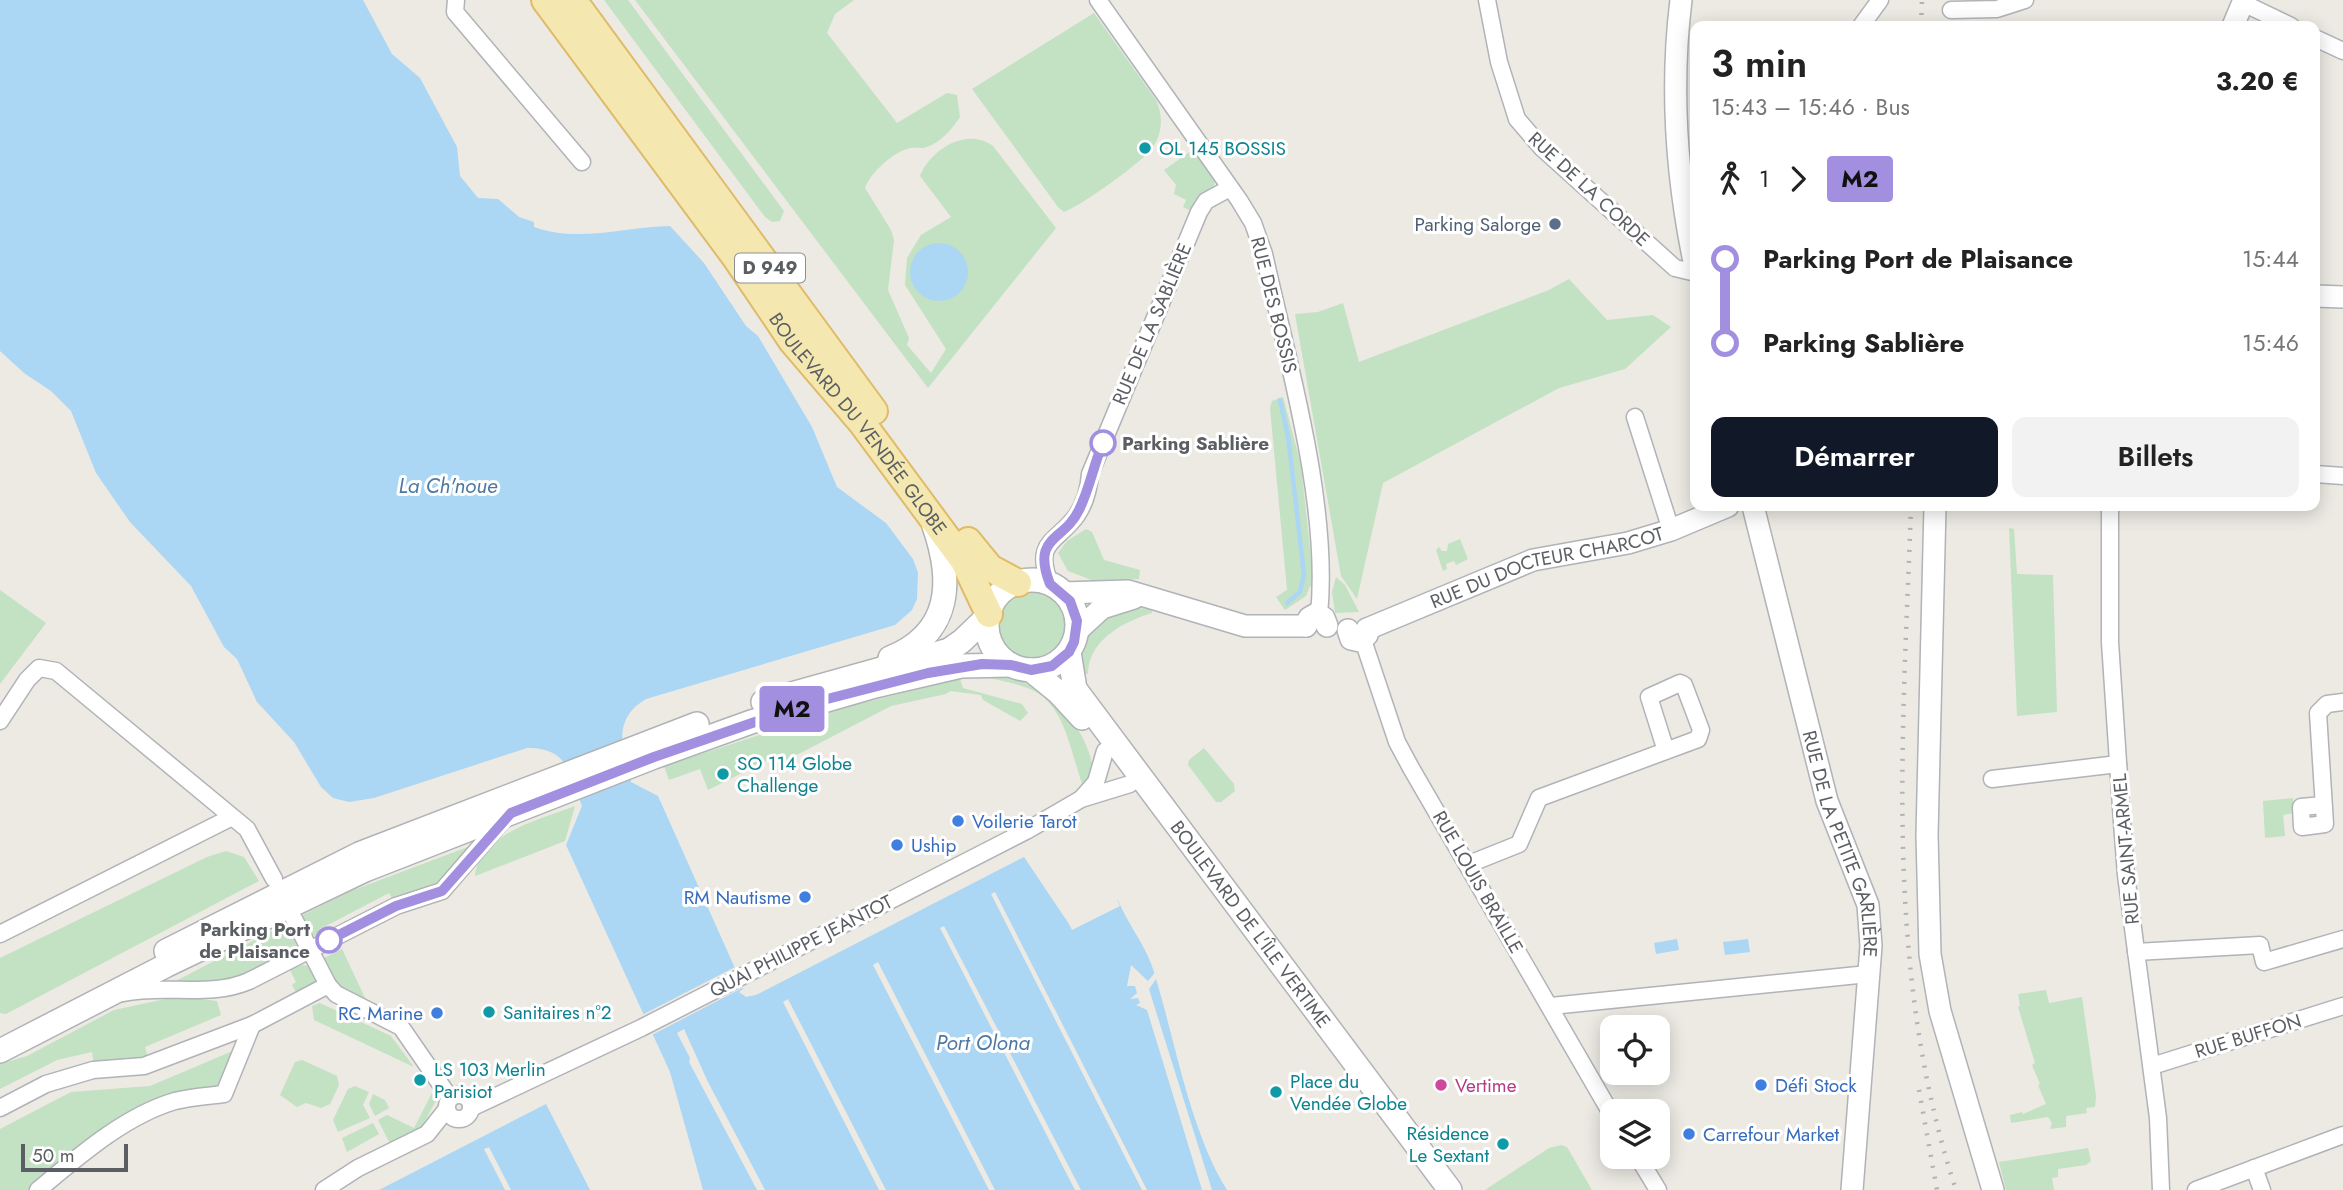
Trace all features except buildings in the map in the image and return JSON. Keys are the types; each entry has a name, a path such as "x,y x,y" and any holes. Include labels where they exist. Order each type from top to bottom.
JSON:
{"main road":[{"name":"BOULEVARD DU VENDÉE GLOBE","path":"551,3 736,258 792,341 862,423 972,573 989,615"},
{"name":"BOULEVARD DU VENDÉE GLOBE","path":"551,3 979,556 993,571 1018,583"},
{"path":"853,675 865,665 909,649 925,635 938,616 945,595 946,576 943,551 932,518"},
{"path":"0,1036 316,874 552,788 651,749 853,675 949,650 962,642 989,615 999,595 1018,583 1040,581 1057,589 1075,611 1073,642 1052,666 961,666 875,686 651,749"},
{"path":"989,615 988,627 994,649 1021,667"},
{"name":"BOULEVARD DE L'ÎLE VERTIME","path":"1073,642 1075,689 1450,1190"},
{"name":"BOULEVARD DE L'ÎLE VERTIME","path":"1021,667 1080,715 1435,1190"},
{"path":"0,1051 365,870 511,813 552,788"}],"street":[{"path":"456,0 455,12 582,162"},
{"name":"RUE DES BOSSIS","path":"1098,0 1253,223 1264,254 1294,388 1322,557 1317,622"},
{"name":"RUE DE LA CORDE","path":"1487,0 1507,96 1528,134 1675,268 1690,271"},
{"path":"1681,0 1675,58 1682,185 1690,235"},
{"path":"1865,21 1880,0"},
{"path":"1950,12 1997,9 2025,0"},
{"path":"2235,21 2243,2 2281,21"},
{"path":"2320,40 2343,51"},
{"name":"RUE DE LA SABLIÈRE","path":"1057,589 1045,561 1049,543 1077,515 1089,489 1090,474 1199,212 1206,201 1230,188"},
{"path":"2320,296 2343,297"},
{"path":"1635,417 1671,530"},
{"path":"2320,474 2343,476"},
{"name":"RUE DU DOCTEUR CHARCOT","path":"1359,633 1533,560 1628,543 1671,530 1716,511"},
{"name":"RUE DE LA PETITE GARLIÈRE","path":"1754,511 1827,801 1868,905 1871,932 1852,1190"},
{"path":"1935,511 1927,911 1935,987 1993,1190"},
{"name":"RUE SAINT-ARMEL","path":"2110,511 2110,642 2126,875 2152,1066 2161,1157 2161,1190"},
{"path":"1057,589 1128,590 1245,626 1268,628 1317,622 1359,633"},
{"path":"1073,642 1102,608 1147,596"},
{"name":"RUE LOUIS BRAILLE","path":"1359,633 1398,742 1603,1099"},
{"path":"0,721 27,680 39,668 56,671 247,830 260,849 274,879"},
{"path":"2323,805 2318,713 2328,704 2343,702"},
{"path":"1082,799 1096,782 1105,751"},
{"path":"1469,864 1519,844 1539,799 1666,751"},
{"path":"1992,779 2118,764"},
{"name":"QUAI PHILIPPE JEANTOT","path":"448,1104 450,1117 458,1120 466,1117 471,1108 641,1028 1032,828 1082,799 1130,784"},
{"path":"104,998 163,988 232,988 396,906 442,891 511,813"},
{"path":"0,934 232,817"},
{"path":"294,919 328,985 336,994 401,1027 448,1104 427,1134 358,1168 324,1190"},
{"path":"2136,952 2260,945 2264,962 2343,939"},
{"path":"1551,1006 1868,974"},
{"path":"0,1108 46,1084 93,1070 144,1066 252,1025 328,985"},
{"name":"RUE BUFFON","path":"2152,1066 2343,1006"},
{"path":"38,1190 87,1147 128,1124 174,1101 224,1094 252,1025"},
{"path":"2196,1190 2343,1135"},
{"path":"2254,1168 2262,1190"},
{"path":"1645,1169 1658,1190"}],"green space":[{"path":"604,0 628,0 784,211 780,221 772,222 765,217"},
{"path":"635,0 854,0 835,14 827,33 897,123 947,93 957,95 960,117 946,135 927,147 903,150 890,158 877,169 865,188 891,230 894,240 888,290 909,338 907,345 931,373 946,349 905,285 907,258 921,235 951,217 920,176 932,157 961,140 983,141 993,146 1056,228 928,388"},
{"path":"1094,13 1156,100 1161,118 1160,129 1153,147 1138,162 1064,212 972,89"},
{"path":"1194,149 1216,179 1213,188 1194,201 1193,208 1189,210 1183,207 1186,200 1174,194 1176,185 1164,170"},
{"path":"1569,279 1607,320 1653,315 1671,327 1625,369 1559,388 1383,483 1357,599 1341,576 1295,314 1318,312 1343,303 1359,362 1549,290"},
{"path":"1283,397 1301,465 1314,586 1310,586 1306,596 1285,610 1276,597 1287,590 1270,408 1272,401"},
{"path":"2009,528 2014,529 2017,574 2053,575 2057,712 2017,716"},
{"path":"1086,529 1092,532 1104,560 1140,570 1139,579 1094,581 1068,571 1058,553 1067,541"},
{"path":"1460,539 1468,559 1456,565 1454,561 1446,564 1447,569 1443,571 1436,550 1439,547 1442,551 1447,551 1448,544"},
{"path":"1336,577 1345,585 1359,612 1335,613 1332,592"},
{"path":"0,590 46,623 0,684"},
{"path":"1025,591 1039,591 1051,596 1061,606 1066,625 1061,644 1051,654 1039,659 1025,659 1013,654 1003,644 998,632 998,618 1003,606 1013,596"},
{"path":"1152,608 1152,613 1129,622 1100,643 1090,662 1088,674 1081,674 1085,641 1097,622 1120,611"},
{"path":"999,673 1032,686 1060,707 1072,720 1089,751 1093,768 1083,786 1066,733 1053,708 1045,698 1028,688 980,676"},
{"path":"960,679 963,688 1022,704 1028,713 1020,721 983,700 981,695 950,691 891,706 787,760 782,753 708,790 700,769 669,780 664,766 842,708"},
{"path":"1204,748 1234,784 1235,791 1221,802 1216,802 1188,765 1189,760"},
{"path":"2293,798 2294,813 2283,815 2285,836 2265,838 2263,801"},
{"path":"575,806 565,841 475,876 479,861 500,838"},
{"path":"473,845 439,886 394,902 389,893 320,929 324,938 312,935 301,916 351,891"},
{"path":"226,851 244,857 259,881 6,1014 0,1013 0,958 207,857"},
{"path":"287,923 298,948 287,956 226,984 170,984"},
{"path":"342,949 366,1000 363,1002 341,991 324,958"},
{"path":"302,965 310,966 317,983 297,994 292,985 296,982 290,970"},
{"path":"2046,990 2049,1003 2082,997 2096,1096 2095,1107 2086,1108 2087,1113 2066,1116 2066,1127 2050,1129 2052,1123 2048,1117 2011,1123 2010,1115 2023,1114 2046,1104 2032,1065 2035,1063 2018,1007 2018,994"},
{"path":"180,996 217,1001 221,1015 145,1047 148,1058 94,1066 92,1052 57,1060 0,1089 0,1064 27,1056 114,1010"},
{"path":"320,1003 391,1036 414,1067 314,1020 312,1006"},
{"path":"235,1050 220,1089 177,1096 41,1178 30,1190 0,1190 0,1129 71,1092 150,1086"},
{"path":"302,1060 337,1076 339,1085 330,1104 321,1108 306,1103 297,1107 280,1095 295,1062"},
{"path":"355,1086 369,1092 363,1105 370,1118 338,1132 333,1120 348,1089"},
{"path":"432,1093 436,1101 421,1128 390,1144 378,1120 387,1115 414,1128"},
{"path":"373,1094 385,1100 389,1108 375,1116 369,1104"},
{"path":"373,1123 379,1134 347,1152 342,1138"},
{"path":"1561,1145 1567,1147 1592,1190 1485,1190 1549,1148"},
{"path":"2088,1148 2091,1161 2086,1165 2058,1169 2058,1177 2052,1178 2054,1190 2006,1190 1999,1162"}],"water":[{"name":"La Ch'noue","path":"0,0 363,0 392,54 420,78 457,147 460,176 478,198 498,199 519,217 534,222 534,227 550,232 584,234 670,226 704,263 746,326 758,336 812,427 837,487 886,523 913,559 918,573 917,599 912,610 895,625 646,699 628,716 622,736 631,782 658,796 734,966 743,989 739,992 746,997 756,995 1024,857 1069,924 1118,900 1151,963 1193,1113 1214,1166 1227,1190 703,1190 670,1072 566,845 582,806 565,765 551,752 527,748 374,798 349,802 333,798 321,787 294,742 257,702 237,659 224,647 191,586 130,522 96,473 71,411 51,391 24,373 0,351"},
{"path":"933,243 945,243 960,251 968,266 968,278 960,293 945,301 933,301 918,293 910,278 910,266 918,251"},
{"path":"1677,939 1679,950 1656,954 1654,943"},
{"path":"1748,939 1750,952 1725,955 1723,942"},
{"path":"546,1104 590,1190 379,1190"}],"pier":[{"path":"1048,883 1071,920 1116,897 1120,906 1072,930"},
{"path":"995,892 1147,1190 1142,1190 991,894"},
{"path":"944,926 1081,1190 1075,1190 940,928"},
{"path":"878,962 995,1190 989,1190 873,965"},
{"path":"1131,965 1148,981 1157,970 1159,975 1149,989 1212,1190 1202,1190 1147,1010 1136,1005 1140,1003 1138,998 1130,999 1137,993 1135,986 1127,986"},
{"path":"737,966 746,986 650,1036 640,1016"},
{"path":"788,999 886,1190 879,1190 783,1002"},
{"path":"684,1029 708,1082 765,1190 757,1190 689,1062 690,1058 677,1033"},
{"path":"489,1147 511,1190 505,1190 484,1149"}],"waterway":[{"path":"1280,400 1288,436 1304,574 1300,592 1287,603"}],"railway":[{"path":"1921,21 1922,0"},
{"path":"1911,511 1902,765 1908,937 1917,1022 1933,1107 1956,1190"},
{"path":"1919,1090 1937,1190"}],"bus line":[{"name":"M2","path":"329,940 396,906 442,891 484,839 511,813 654,757 804,705 928,673 982,664 1011,665 1031,670 1052,666 1069,652 1077,632 1077,621 1070,601 1050,584 1045,561 1046,551 1055,535 1077,515 1089,489 1090,474 1103,443"}],"place":[{"name":"OL 145 BOSSIS","path":"1145,148"},
{"name":"Parking Salorge","path":"1555,224"},
{"name":"Parking Sablière","path":"1103,443"},
{"name":"SO 114 Globe Challenge","path":"723,774"},
{"name":"Voilerie Tarot","path":"958,821"},
{"name":"Uship","path":"897,845"},
{"name":"RM Nautisme","path":"805,897"},
{"name":"Parking Port de Plaisance","path":"329,940"},
{"name":"Sanitaires n°2","path":"489,1012"},
{"name":"RC Marine","path":"437,1013"},
{"name":"LS 103 Merlin Parisiot","path":"420,1080"},
{"name":"Vertime","path":"1441,1085"},
{"name":"Défi Stock","path":"1761,1085"},
{"name":"Place du Vendée Globe","path":"1276,1092"},
{"name":"Carrefour Market","path":"1689,1134"},
{"name":"Résidence Le Sextant","path":"1503,1144"}],"water label":[{"name":"Port Olona","path":"983,1043"}]}
